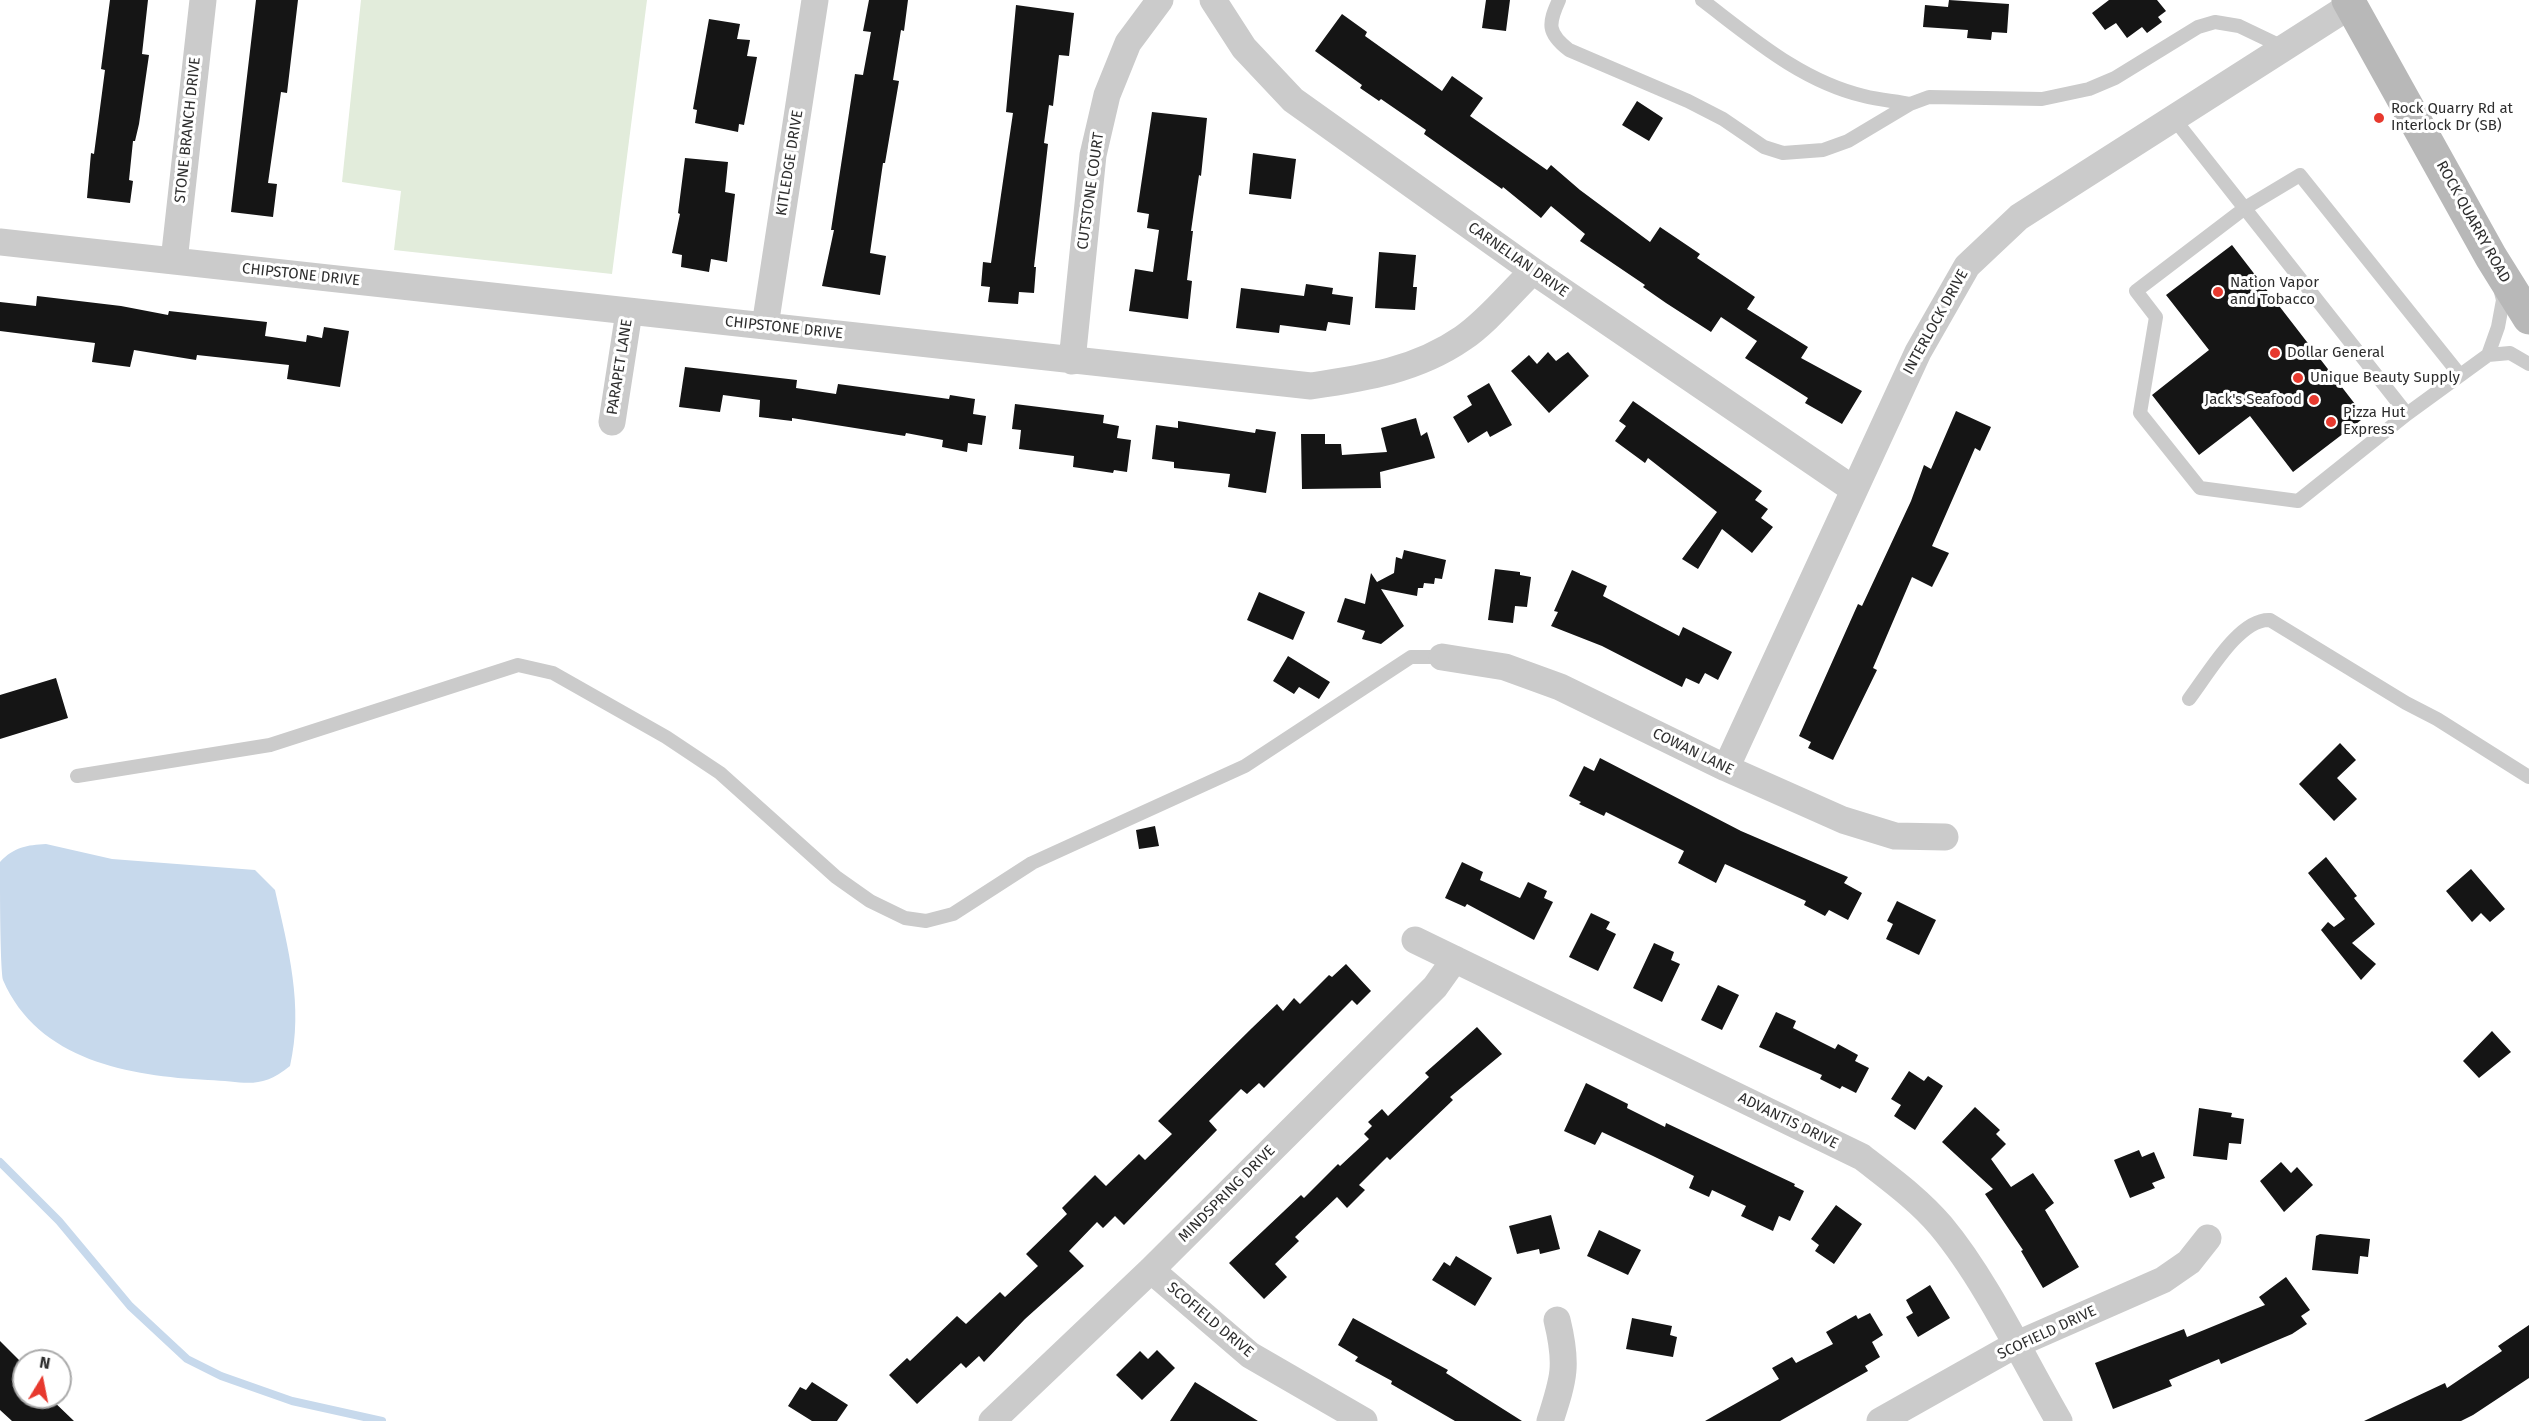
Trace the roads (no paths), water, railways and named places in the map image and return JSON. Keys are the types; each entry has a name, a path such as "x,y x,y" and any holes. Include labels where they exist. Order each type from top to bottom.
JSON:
{"main road":[{"name":"ROCK QUARRY ROAD","path":"2349,3 2492,257 2529,318"}],"street":[{"name":"STONE BRANCH DRIVE","path":"174,261 203,0"},
{"name":"KITLEDGE DRIVE","path":"765,326 815,0"},
{"name":"CUTSTONE COURT","path":"1072,361 1093,154 1107,95 1128,43 1160,0"},
{"name":"CARNELIAN DRIVE","path":"1213,0 1244,48 1293,100 1533,271 1853,489"},
{"name":"INTERLOCK DRIVE","path":"1726,768 1918,351 1967,266 2019,217 2175,120 2349,3"},
{"name":"CHIPSTONE DRIVE","path":"0,242 1311,386 1369,378 1425,361 1465,337 1533,271"},
{"name":"PARAPET LANE","path":"612,423 629,312"},
{"name":"COWAN LANE","path":"1442,657 1505,667 1560,687 1726,768 1843,820 1895,836 1944,837"},
{"name":"ADVANTIS DRIVE","path":"1415,939 1862,1157 1909,1193 1941,1227 1976,1275 2060,1421"},
{"name":"MINDSPRING DRIVE","path":"992,1421 1151,1270 1435,987 1455,960"},
{"name":"SCOFIELD DRIVE","path":"1880,1421 2015,1345 2163,1280 2189,1262 2208,1238"},
{"name":"SCOFIELD DRIVE","path":"1151,1270 1250,1355 1364,1421"},
{"path":"1550,1421 1562,1384 1565,1352 1557,1320"}],"lane":[{"path":"1559,0 1550,28 1554,39 1569,50 1688,101 1723,119 1764,147 1783,153 1824,150 1848,141 1910,104 1929,97 2042,99 2089,89 2115,78 2198,27 2215,22 2239,26 2285,48"},
{"path":"1702,0 1786,63 1853,93 1910,104"},
{"path":"2175,120 2407,414"},
{"path":"2460,375 2300,175 2245,208 2136,291 2156,316 2140,413 2200,488 2298,501 2407,414 2488,355 2510,353 2529,363"},
{"path":"2488,355 2498,327 2503,300 2492,257"},
{"path":"2189,699 2242,631 2255,621 2270,620 2406,703 2437,719 2529,777"},
{"path":"76,776 270,745 518,665 553,673 666,737 720,773 836,877 870,901 905,918 926,921 953,914 1042,858 1245,766 1411,657 1442,657"}],"water":[{"path":"46,844 112,859 255,870 275,890 293,977 295,1021 290,1066 270,1079 251,1083 148,1074 89,1059 63,1046 39,1029 19,1007 3,980 0,862 10,853 21,848"}],"waterway":[{"path":"0,1162 59,1221 130,1306 187,1359 221,1376 292,1401 382,1421"}],"place":[{"name":"Rock Quarry Rd at Interlock Dr (SB)","path":"2379,118"},
{"name":"Nation Vapor and Tobacco","path":"2218,292"},
{"name":"Dollar General","path":"2275,353"},
{"name":"Unique Beauty Supply","path":"2298,378"},
{"name":"Jack's Seafood","path":"2314,400"},
{"name":"Pizza Hut Express","path":"2331,422"}]}
